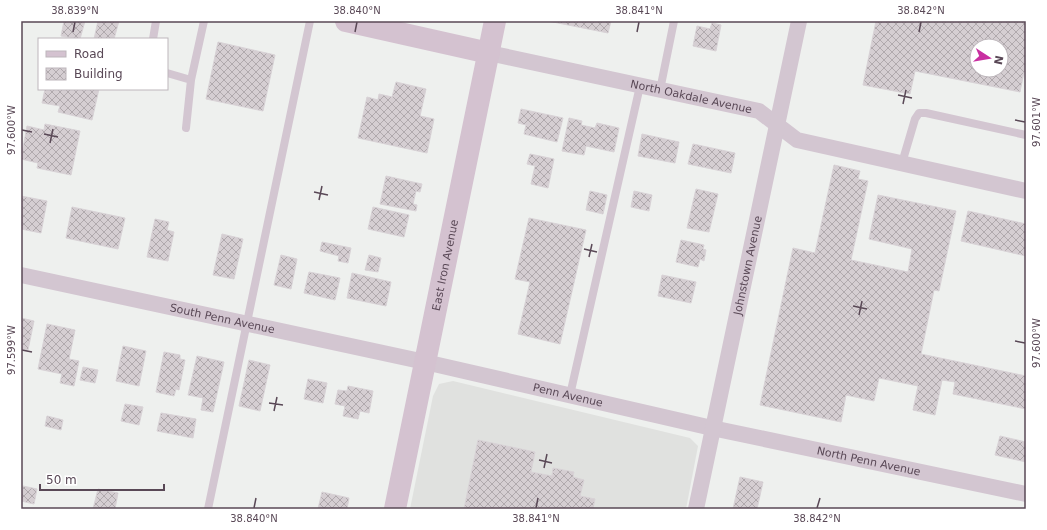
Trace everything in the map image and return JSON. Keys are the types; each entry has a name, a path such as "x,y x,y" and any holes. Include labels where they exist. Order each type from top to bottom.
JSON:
{"street":[{"path":"346,21 489,53"},
{"name":"East Iron Avenue","path":"395,509 495,21"},
{"name":"Johnstown Avenue","path":"696,509 799,21"},
{"name":"North Oakdale Avenue","path":"489,53 759,111 796,140 1026,191"},
{"name":"South Penn Avenue","path":"21,275 425,362"},
{"name":"Penn Avenue","path":"425,362 712,428"},
{"name":"North Penn Avenue","path":"712,428 1026,494"}],"lane":[{"path":"153,38 156,21"},
{"path":"186,128 191,80 204,21"},
{"path":"208,509 310,21"},
{"path":"660,90 674,21"},
{"path":"168,73 191,80"},
{"path":"570,395 640,86"},
{"path":"902,163 915,118 919,113 926,113 1026,135"}],"shaded area":[{"path":"453,381 690,438 698,446 686,509 410,509 433,396 439,384"}],"building":[{"path":"64,21 85,21 80,38 61,36"},
{"path":"98,21 119,21 114,38 94,38"},
{"path":"548,21 611,21 608,33"},
{"path":"876,21 982,21 992,23 993,21 1026,21 1026,72 1024,72 1020,92 915,71 910,94 863,85"},
{"path":"712,23 721,25 716,51 693,46 697,26 710,29"},
{"path":"218,42 275,55 263,111 206,99"},
{"path":"396,82 426,89 420,116 434,119 427,153 358,138 367,97 378,100 379,94 392,97"},
{"path":"45,90 99,90 92,120 58,112 60,106 42,103"},
{"path":"521,109 563,118 557,142 524,134 526,125 518,123"},
{"path":"569,118 582,121 581,125 595,128 597,123 619,128 614,152 586,146 584,155 562,151"},
{"path":"45,124 80,131 71,175 37,168 38,163 21,159 27,126 44,130"},
{"path":"642,134 679,142 675,163 638,156"},
{"path":"693,144 735,153 731,173 688,164"},
{"path":"530,154 554,159 548,188 531,184 535,166 527,164"},
{"path":"834,165 860,171 858,179 868,181 851,260 908,272 912,249 869,239 878,195 956,211 939,291 934,290 921,354 1026,376 1026,409 953,394 955,382 942,380 935,415 913,410 918,386 879,378 874,401 846,395 841,422 760,405 793,248 815,253"},
{"path":"386,176 422,184 420,192 416,191 413,204 417,205 416,211 380,204"},
{"path":"696,189 718,194 709,232 687,228"},
{"path":"590,191 607,195 603,214 586,210"},
{"path":"634,191 652,195 649,211 631,207"},
{"path":"21,196 47,201 41,233 21,229"},
{"path":"72,207 125,218 118,249 66,238"},
{"path":"373,207 409,215 404,237 368,229"},
{"path":"968,211 1026,224 1026,256 961,241"},
{"path":"529,218 586,230 560,344 518,334 530,282 515,279"},
{"path":"155,219 169,222 167,230 174,232 168,261 147,257"},
{"path":"222,234 243,239 234,279 213,275"},
{"path":"681,240 704,245 703,249 706,250 704,261 700,259 698,267 676,262"},
{"path":"322,242 351,248 348,263 338,261 339,256 320,251"},
{"path":"281,255 297,259 291,289 274,285"},
{"path":"369,255 381,258 378,272 365,270"},
{"path":"309,272 340,278 335,300 304,293"},
{"path":"352,273 391,282 386,306 347,298"},
{"path":"662,275 696,282 691,303 658,296"},
{"path":"21,318 34,321 28,350 22,349 23,340 21,340"},
{"path":"47,324 75,330 69,359 79,361 74,386 60,383 62,374 38,369"},
{"path":"123,346 146,351 139,386 116,381"},
{"path":"164,352 180,355 180,359 185,360 179,390 176,389 174,396 156,392"},
{"path":"197,356 224,362 213,412 201,410 203,398 188,395"},
{"path":"249,360 270,365 260,411 239,406"},
{"path":"83,367 98,370 95,383 80,380"},
{"path":"308,379 327,383 323,403 304,399"},
{"path":"348,386 373,391 369,413 360,411 358,419 343,416 345,406 335,404 338,390 347,391"},
{"path":"125,404 143,407 139,425 121,421"},
{"path":"161,413 196,419 193,438 157,431"},
{"path":"47,416 63,420 61,430 45,426"},
{"path":"1000,436 1026,442 1026,462 995,455"},
{"path":"478,440 535,452 531,472 552,476 553,468 574,472 573,477 584,480 580,496 595,499 593,509 464,509"},
{"path":"740,477 763,482 757,509 733,509"},
{"path":"23,486 37,489 34,504 21,501"},
{"path":"98,489 118,493 115,509 93,509"},
{"path":"322,492 349,498 347,509 318,509"}]}
